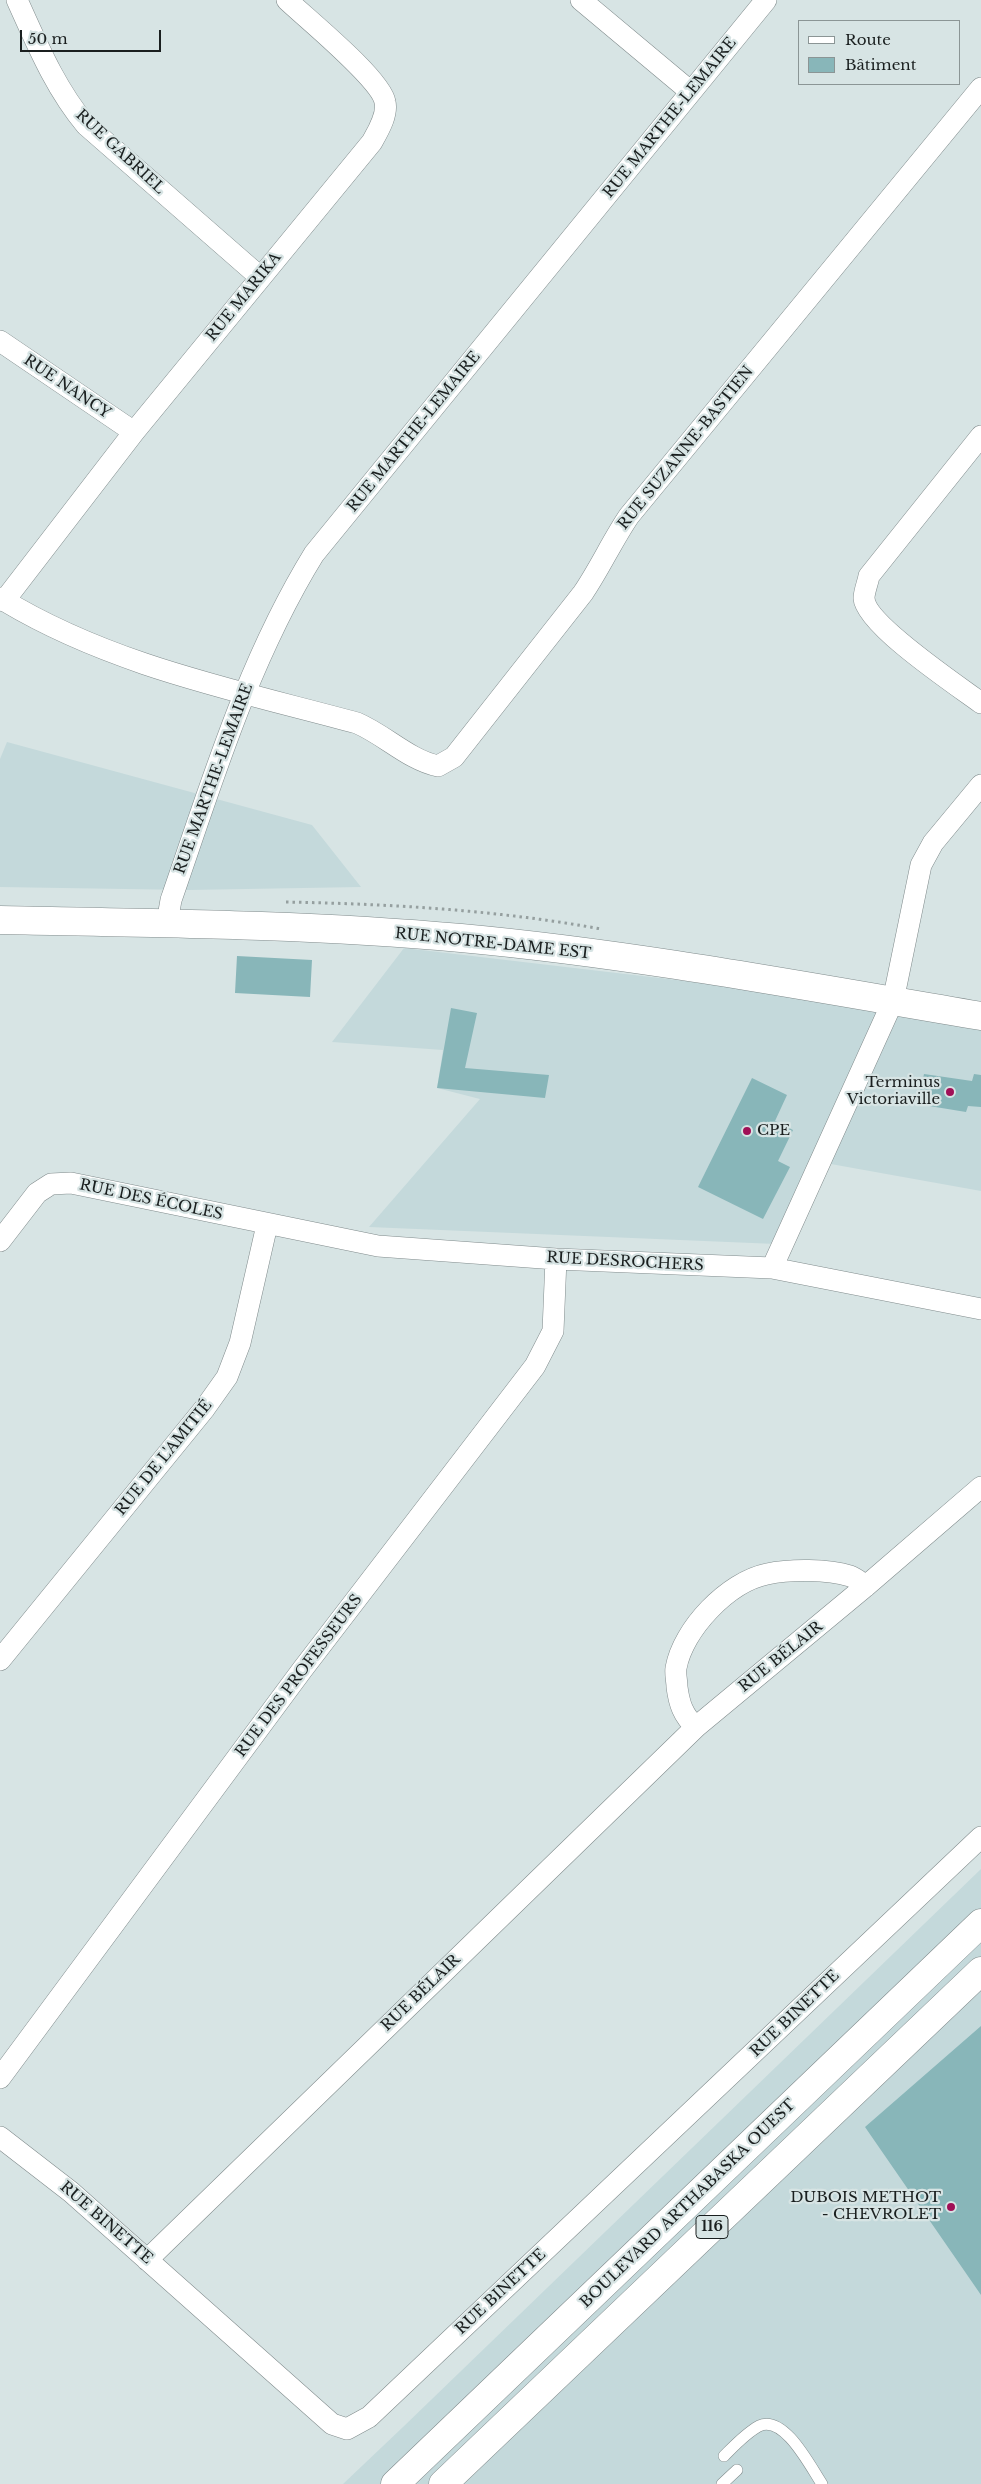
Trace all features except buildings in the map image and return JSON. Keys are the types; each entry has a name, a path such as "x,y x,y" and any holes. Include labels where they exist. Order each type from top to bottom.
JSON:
{"main road":[{"name":"RUE NOTRE-DAME EST","path":"0,920 314,927 460,938 629,959 981,1016"},
{"name":"BOULEVARD ARTHABASKA OUEST","path":"395,2484 981,1923"},
{"name":"116","path":"443,2484 981,1971"}],"street":[{"name":"RUE GABRIEL","path":"17,0 58,86 68,103 86,125 260,277"},
{"name":"RUE MARIKA","path":"2,600 134,432 372,142 383,121 386,103 376,84 287,0"},
{"path":"581,0 691,92"},
{"name":"RUE MARTHE-LEMAIRE","path":"167,923 171,900 244,693 297,582 314,554 766,0"},
{"name":"RUE SUZANNE-BASTIEN","path":"2,600 100,650 244,693 357,723 375,731 424,763 438,766 454,757 583,592 598,572 611,543 629,516 981,90"},
{"name":"RUE NANCY","path":"0,341 134,432"},
{"path":"981,436 869,576 864,598 870,615 889,633 981,703"},
{"path":"772,1268 893,1001 921,865 933,843 981,785"},
{"name":"RUE DES ÉCOLES","path":"0,1241 37,1193 51,1184 71,1183 267,1225"},
{"name":"RUE DESROCHERS","path":"267,1225 378,1246 556,1259 772,1268 981,1309"},
{"name":"RUE DE L'AMITIÉ","path":"0,1660 205,1408 227,1377 240,1343 267,1225"},
{"name":"RUE DES PROFESSEURS","path":"0,2078 302,1670 535,1366 553,1331 556,1259"},
{"name":"RUE BÉLAIR","path":"148,2260 696,1727 866,1586 981,1487"},
{"path":"696,1727 687,1720 679,1701 675,1670 681,1649 695,1626 716,1603 739,1586 766,1574 804,1571 851,1576 866,1586"},
{"name":"RUE BINETTE","path":"0,2137 71,2192 332,2424 347,2428 369,2417 377,2410 981,1837"}],"lane":[{"path":"724,2456 758,2427 767,2424 777,2426 790,2437 822,2484"},
{"path":"722,2484 737,2470"}],"shaded area":[{"path":"7,742 312,825 361,887 188,890 0,887 0,759"},
{"path":"404,948 770,991 981,1027 981,1191 814,1161 776,1244 369,1227 480,1099 437,1088 443,1050 332,1042"},
{"path":"981,1869 981,2484 343,2484 403,2427"}],"place":[{"name":"Terminus Victoriaville","path":"950,1092"},
{"name":"CPE","path":"747,1131"},
{"name":"DUBOIS METHOT - CHEVROLET","path":"951,2207"}]}
